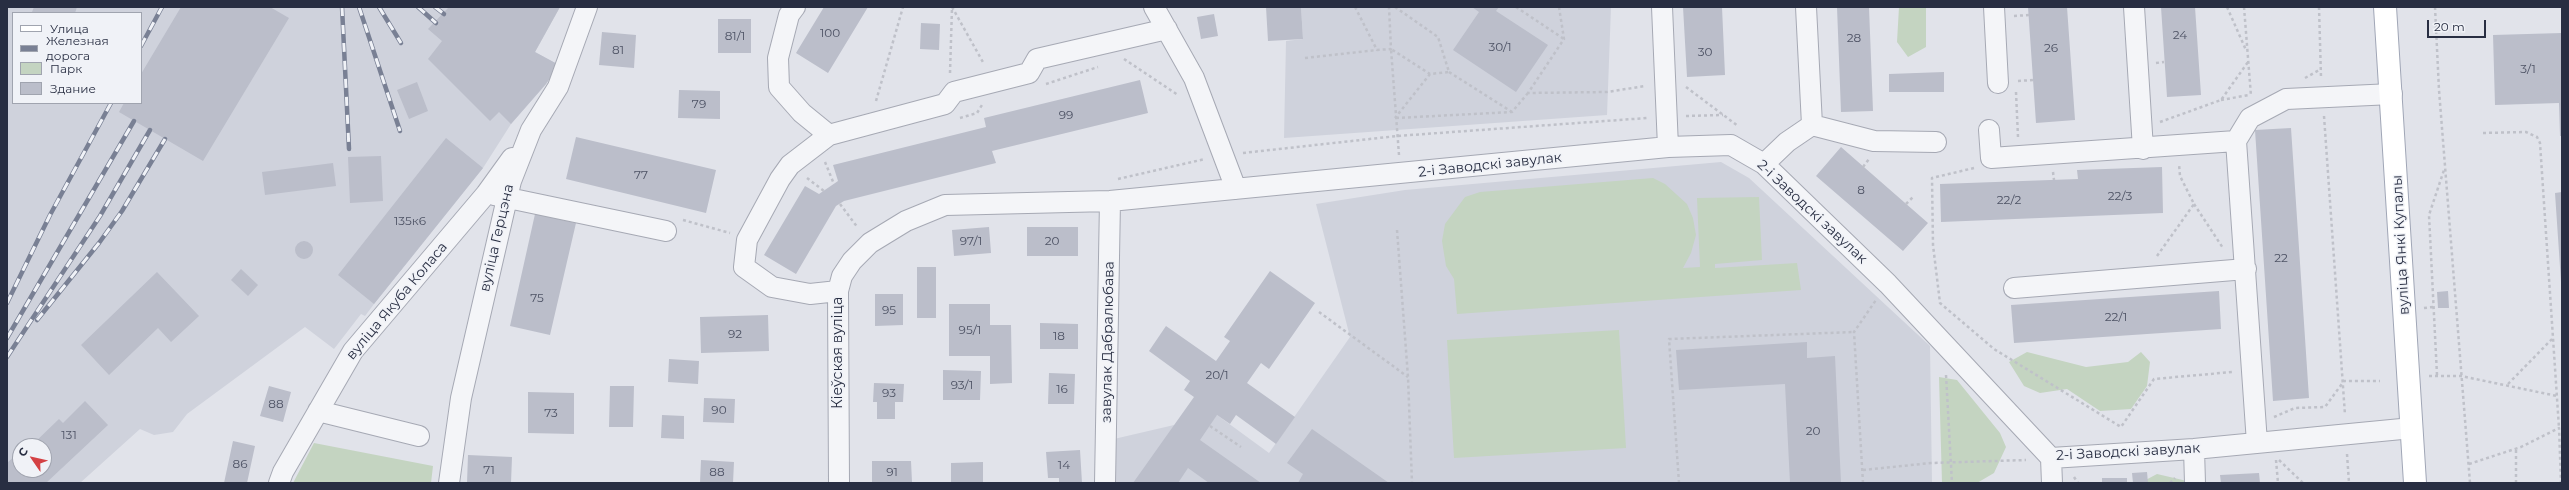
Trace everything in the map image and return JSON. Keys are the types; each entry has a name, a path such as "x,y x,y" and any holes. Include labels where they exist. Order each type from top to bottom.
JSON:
{"main road":[{"name":"вуліца Янкі Купалы","path":"2385,7 2392,94 2415,483"}],"street":[{"name":"вуліца Герцэна","path":"448,483 460,398 506,197 531,130 558,87 587,7"},
{"path":"795,7 789,15 778,58 779,87 802,113 829,135"},
{"path":"1154,7 1194,78 1236,189"},
{"path":"1662,7 1668,147"},
{"path":"1806,7 1812,125"},
{"path":"1994,7 2007,82"},
{"path":"2134,7 2143,149"},
{"path":"838,291 810,294 772,287 744,268 747,240 780,179 790,165 829,135 945,104 954,92 1029,74 1037,59 1167,29"},
{"path":"2257,434 2252,369 2241,269 2236,141 2250,118 2286,99 2323,96 2392,94"},
{"path":"1764,164 1787,142 1812,125 1874,141 1936,142"},
{"name":"вуліца Якуба Коласа","path":"279,483 353,351 486,194 531,130"},
{"path":"1989,130 1991,158 2143,149 2236,141"},
{"name":"2-і Заводскі завулак","path":"1110,202 1668,147 1731,145 1764,164 1888,284 2051,458 2194,449 2257,434 2346,435 2412,428"},
{"path":"486,194 666,230"},
{"name":"Кіеўская вуліца","path":"838,483 838,291 842,276 852,261 870,243 906,221 945,205 1110,202"},
{"name":"завулак Дабралюбава","path":"1105,483 1110,202"},
{"path":"2014,288 2241,269"},
{"path":"318,411 419,436"},
{"path":"2194,449 2195,483"},
{"path":"2051,458 2052,483"}],"path":[{"path":"870,124 903,7"},
{"path":"952,7 994,82"},
{"path":"952,7 950,76 954,92"},
{"path":"1355,7 1376,50"},
{"path":"1388,7 1395,118 1401,174"},
{"path":"1395,7 1438,37 1449,72"},
{"path":"1516,7 1564,39"},
{"path":"1395,118 1512,112 1528,93 1564,39 1559,7"},
{"path":"2227,7 2247,53"},
{"path":"2156,124 2221,100 2248,62 2244,7"},
{"path":"2319,7 2323,96 2344,381 2349,483"},
{"path":"2435,7 2445,169 2470,483"},
{"path":"2012,16 2029,15"},
{"path":"1305,58 1376,50 1391,50 1430,74 1449,72 1512,112"},
{"path":"1116,61 1131,57"},
{"path":"1124,59 1183,98"},
{"path":"1040,86 1101,66"},
{"path":"1395,118 1430,74"},
{"path":"2007,82 2033,80"},
{"path":"1528,93 1607,92"},
{"path":"955,119 977,113 983,104 989,102"},
{"path":"1223,156 1397,136 1666,117 1723,115"},
{"path":"2482,133 2526,132 2537,138 2540,143 2559,428 2561,483"},
{"path":"822,155 834,184"},
{"path":"1863,167 1870,158"},
{"path":"2178,161 2180,176 2194,204 2241,269"},
{"path":"1975,168 1932,178 1933,245 1940,303 1994,349 2121,427 2154,380 2252,369"},
{"path":"2437,375 2429,216 2445,169"},
{"path":"806,177 824,191"},
{"path":"1906,204 1914,196"},
{"path":"2141,277 2194,204"},
{"path":"711,227 747,240"},
{"path":"1397,230 1408,377 1412,483"},
{"path":"1863,483 1854,332 1878,297"},
{"path":"1319,312 1408,377"},
{"path":"1679,483 1669,339 1854,332"},
{"path":"2508,385 2552,339"},
{"path":"1946,370 1953,464 1952,483"},
{"path":"2423,376 2461,376 2557,396"},
{"path":"2344,381 2380,381"},
{"path":"2257,434 2295,408 2325,407 2344,381"},
{"path":"1210,426 1241,447"},
{"path":"2468,464 2516,448 2559,428"},
{"path":"2516,448 2516,483"},
{"path":"1863,470 1931,463 1953,464 2028,460"},
{"path":"2072,475 2078,483"}],"shaded area":[{"path":"7,7 560,7 535,52 559,65 546,84 511,124 483,168 365,316 361,314 334,349 305,327 187,414 173,432 154,435 140,429 80,483 7,483"},
{"path":"1301,7 1611,7 1607,115 1284,138 1286,41 1303,39"},
{"path":"1721,162 1749,178 1930,346 1932,483 1114,483 1114,439 1217,415 1269,453 1350,337 1316,204 1405,190"}],"green space":[{"path":"1899,7 1926,7 1926,47 1908,57 1897,42"},
{"path":"1653,178 1665,184 1687,204 1693,218 1696,235 1691,253 1683,268 1700,267 1697,198 1759,197 1762,260 1715,264 1715,268 1797,263 1801,290 1457,314 1454,279 1446,266 1442,241 1445,224 1465,197 1480,192"},
{"path":"1619,330 1626,448 1454,458 1447,340"},
{"path":"2027,352 2086,367 2128,362 2141,352 2150,362 2147,386 2131,409 2100,411 2067,389 2040,393 2024,386 2009,362"},
{"path":"1939,377 1957,380 2000,433 2006,447 1994,473 1977,483 1942,483"},
{"path":"314,443 433,466 431,483 293,483"},
{"path":"2157,474 2187,481 2188,483 2140,483"}],"building":[{"path":"34,7 77,7 75,12 32,12"},
{"path":"181,7 270,7 289,18 203,161 119,112 123,104 142,104 142,72"},
{"path":"449,7 560,7 535,52 559,65 546,84 511,124 499,112 490,121 428,59 442,41 428,29"},
{"path":"824,7 868,7 828,73 796,53"},
{"path":"1266,7 1301,7 1303,39 1268,41"},
{"path":"1472,7 1499,7 1496,11 1548,45 1516,92 1453,50 1479,12"},
{"path":"1683,7 1722,7 1725,75 1687,77"},
{"path":"1837,7 1869,7 1873,111 1841,112"},
{"path":"2028,7 2067,7 2075,120 2036,123"},
{"path":"2161,7 2195,7 2201,95 2167,97"},
{"path":"1214,14 1218,36 1201,39 1197,17"},
{"path":"718,19 751,19 751,53 718,53"},
{"path":"921,23 940,24 939,50 920,49"},
{"path":"602,32 636,35 634,68 599,65"},
{"path":"2562,33 2562,136 2560,136 2559,103 2495,105 2493,35"},
{"path":"1944,72 1944,92 1889,92 1889,74"},
{"path":"1140,80 1148,113 992,151 996,163 844,201 836,206 796,274 764,255 805,186 819,194 838,181 833,165 986,127 984,118"},
{"path":"417,82 428,111 409,119 397,90"},
{"path":"679,90 720,91 720,119 678,118"},
{"path":"2291,128 2309,398 2273,401 2255,130"},
{"path":"576,137 716,170 706,213 566,179"},
{"path":"446,138 483,168 374,304 338,275"},
{"path":"1841,147 1928,223 1903,251 1816,176"},
{"path":"381,156 383,201 350,203 348,157"},
{"path":"333,163 336,186 265,195 262,172"},
{"path":"2162,167 2163,213 1941,222 1940,184 2078,179 2077,170"},
{"path":"2562,192 2562,282 2561,282 2555,193"},
{"path":"535,214 576,223 550,335 510,326"},
{"path":"989,227 991,253 954,256 952,230"},
{"path":"1027,227 1078,227 1078,256 1027,256"},
{"path":"304,241 310,244 313,250 310,256 304,259 298,256 295,250 298,244"},
{"path":"917,267 936,267 936,318 917,318"},
{"path":"241,269 258,285 248,296 231,280"},
{"path":"1270,271 1315,303 1269,369 1261,363 1247,383 1295,417 1276,444 1236,415 1230,424 1217,415 1200,440 1261,483 1209,483 1188,468 1178,483 1133,483 1194,397 1184,390 1190,381 1149,351 1166,326 1216,361 1230,341 1224,337"},
{"path":"157,272 199,316 171,342 158,328 109,375 81,345"},
{"path":"2219,291 2221,329 2014,343 2011,305"},
{"path":"2448,291 2449,308 2438,308 2437,292"},
{"path":"875,294 903,294 903,325 875,326"},
{"path":"949,304 990,304 990,325 1011,325 1012,383 990,384 990,356 949,356"},
{"path":"768,315 769,351 701,353 700,317"},
{"path":"1040,323 1078,324 1078,349 1040,349"},
{"path":"1807,342 1807,358 1835,356 1841,483 1790,483 1785,384 1679,390 1676,350"},
{"path":"669,359 699,361 698,384 668,382"},
{"path":"943,370 981,371 980,400 943,400"},
{"path":"1049,373 1075,374 1074,404 1048,404"},
{"path":"874,383 904,384 903,402 895,402 895,419 877,419 877,402 873,402"},
{"path":"269,386 291,392 283,422 260,416"},
{"path":"610,386 634,386 633,427 609,427"},
{"path":"528,392 574,393 574,434 528,433"},
{"path":"704,398 735,399 734,423 703,422"},
{"path":"85,401 108,425 52,477 52,438 39,438 59,419 63,423"},
{"path":"662,415 684,416 684,439 661,438"},
{"path":"1312,429 1389,483 1298,483 1303,474 1287,463"},
{"path":"233,441 255,446 247,483 224,483"},
{"path":"1080,450 1082,483 1059,483 1059,478 1048,478 1046,452"},
{"path":"468,455 512,457 511,483 467,483"},
{"path":"12,458 12,478 51,478 46,483 7,483 7,463"},
{"path":"701,460 734,462 733,483 700,483"},
{"path":"872,461 911,461 912,482 872,482"},
{"path":"983,462 983,483 951,483 951,463"},
{"path":"2147,472 2148,483 2133,483 2132,473"},
{"path":"2259,473 2260,483 2221,483 2220,475"},
{"path":"2102,478 2127,478 2127,483 2102,483"}],"railway":[{"path":"142,44 162,7"},
{"path":"342,7 349,149"},
{"path":"359,7 400,131"},
{"path":"379,7 401,43"},
{"path":"418,7 436,23"},
{"path":"435,7 444,14"},
{"path":"7,303 50,215 110,104"},
{"path":"7,338 134,121"},
{"path":"7,357 100,216 150,130"},
{"path":"37,320 99,243 122,211 165,139"}]}
